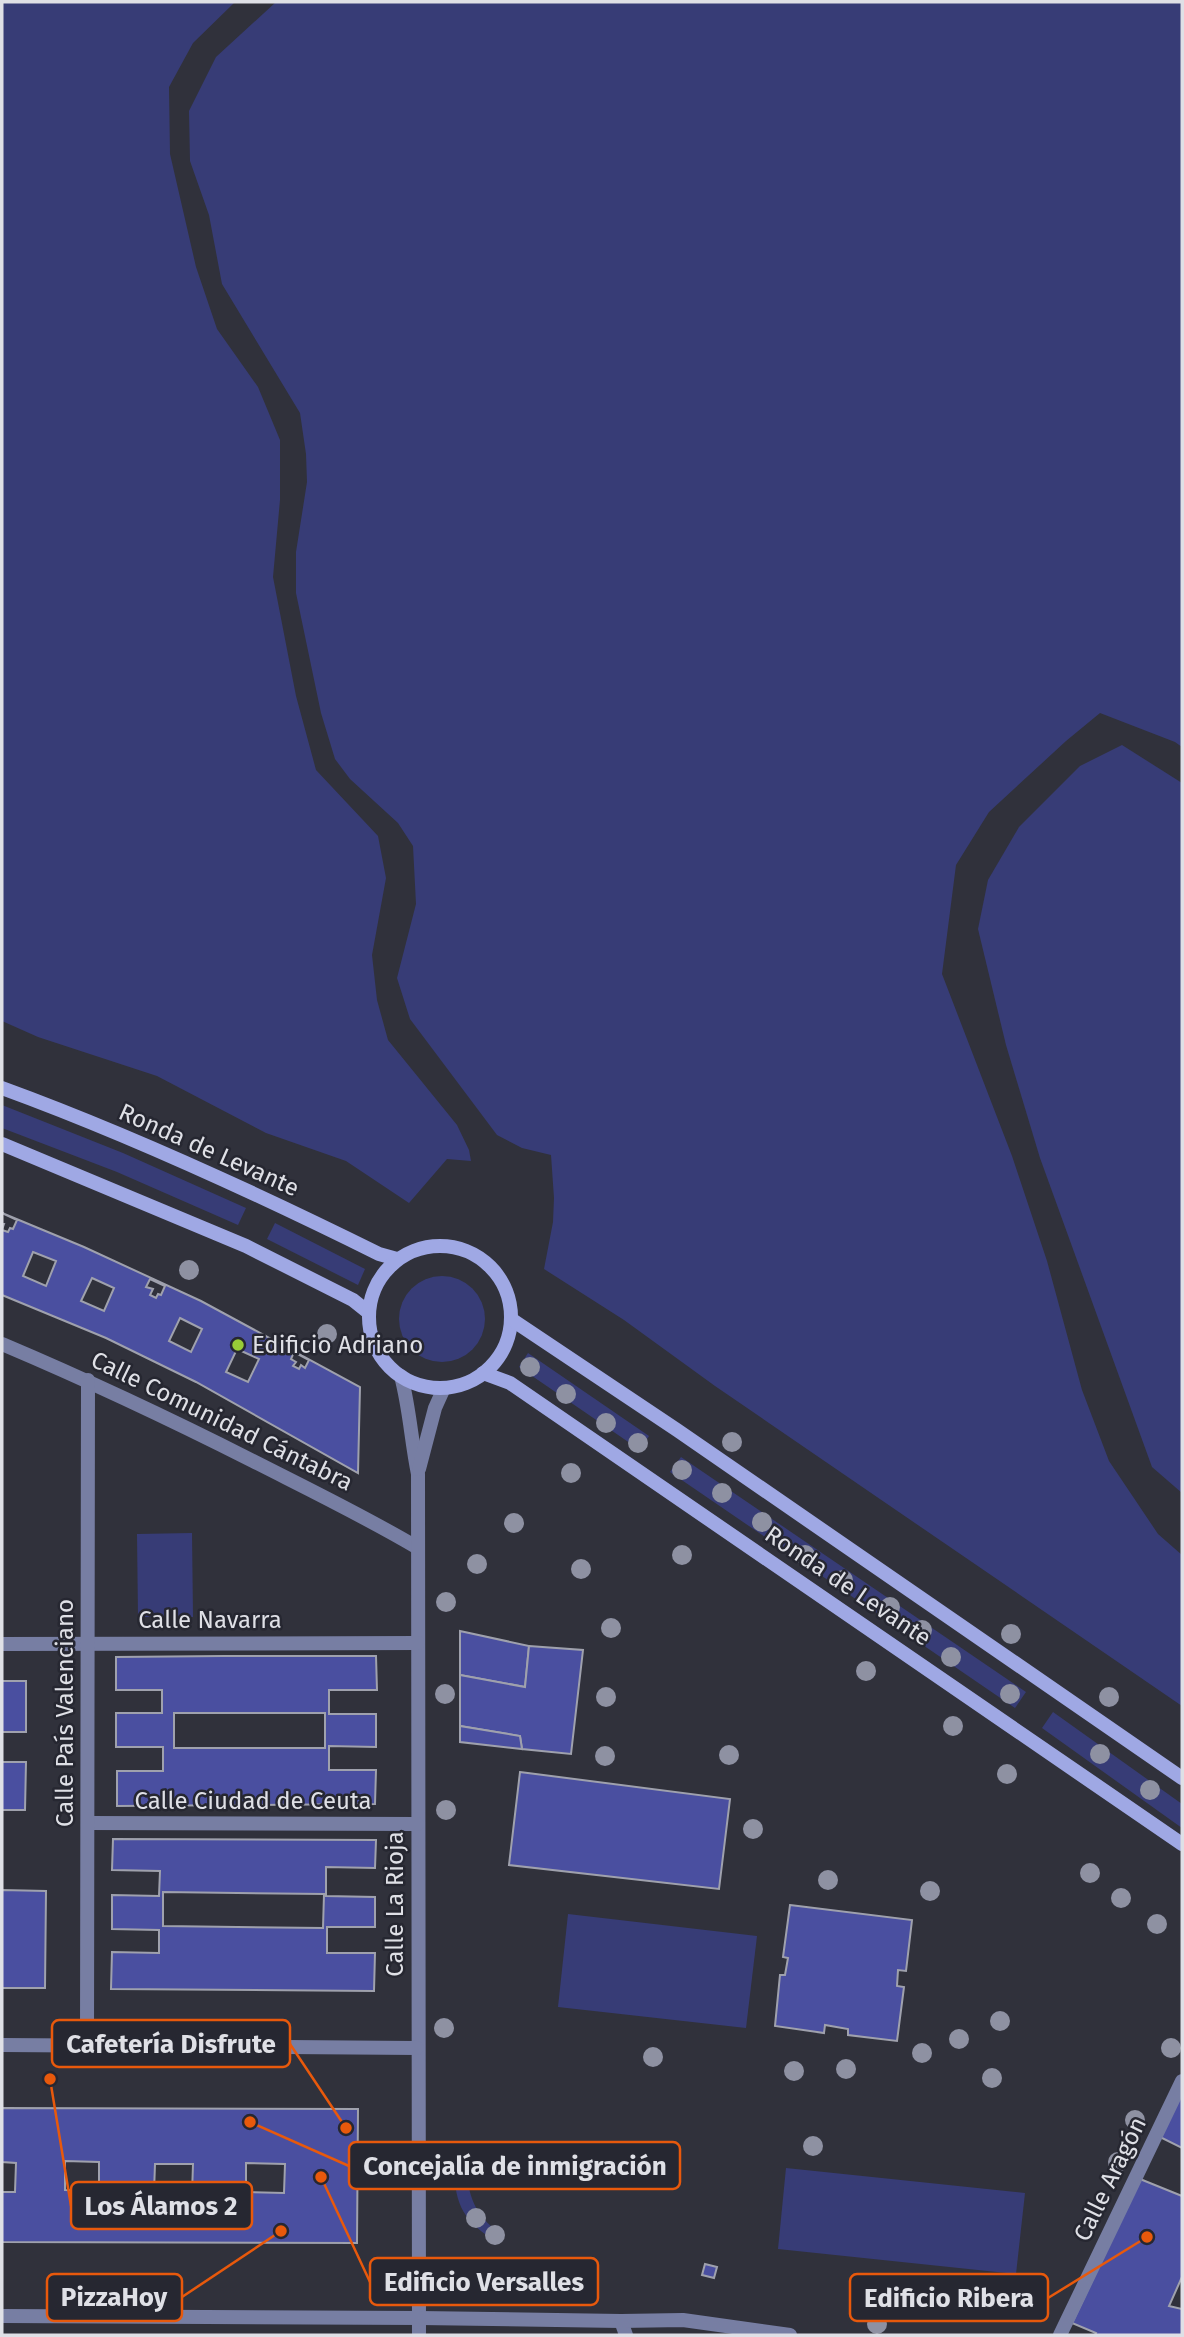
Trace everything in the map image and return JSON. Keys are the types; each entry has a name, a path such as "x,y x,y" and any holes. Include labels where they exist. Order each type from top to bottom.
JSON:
{"main road":[{"name":"Ronda de Levante","path":"2,1088 46,1104 269,1199 379,1254 397,1259"},
{"path":"2,1144 246,1246 353,1300 368,1312"},
{"path":"432,1245 456,1247 479,1257 497,1273 508,1295 511,1319 508,1339 498,1358 483,1373 465,1384 444,1388 424,1387 389,1367 377,1350 370,1332 368,1312 382,1273 397,1259 432,1245"},
{"name":"Ronda de Levante","path":"511,1319 677,1430 1182,1778"},
{"name":"Ronda de Levante","path":"483,1373 510,1383 1182,1844"}],"street":[{"name":"Calle Comunidad Cántabra","path":"2,1344 88,1380 347,1508 418,1548"},
{"name":"Calle La Rioja","path":"401,1376 409,1406 418,1474 419,2335"},
{"name":"Calle País Valenciano","path":"87,2045 88,1380"},
{"name":"Calle La Rioja","path":"418,1474 435,1408 444,1388"},
{"name":"Calle Navarra","path":"2,1644 418,1643"},
{"name":"Calle Ciudad de Ceuta","path":"89,1823 417,1824"},
{"path":"2,2045 417,2048"},
{"name":"Calle Aragón","path":"1060,2335 1182,2081"},
{"path":"2,2316 419,2318 623,2328 683,2319 790,2335"}],"shaded area":[{"path":"2,2 235,2 193,43 169,87 170,154 196,267 217,329 258,387 280,440 280,500 273,577 296,696 316,770 378,836 386,878 372,955 377,1000 388,1040 457,1125 469,1150 471,1161 447,1159 409,1203 346,1161 266,1133 157,1076 38,1037 2,1021"},
{"path":"276,2 1182,2 1182,747 1100,713 989,812 956,865 942,974 1012,1156 1047,1261 1082,1390 1109,1461 1158,1534 1182,1555 1182,1706 715,1386 624,1320 544,1269 553,1222 551,1155 522,1148 497,1135 410,1019 397,978 416,904 413,846 398,823 350,779 335,759 321,713 296,593 296,552 307,482 300,413 222,284 209,215 190,161 189,111 216,57"},
{"path":"1122,745 1182,783 1182,1493 1152,1467 1040,1158 1006,1045 978,929 988,880 1019,827 1080,766"},
{"path":"2,1105 123,1153 246,1208 238,1225 117,1172 2,1128"},
{"path":"275,1223 365,1269 358,1285 267,1239"},
{"path":"442,1276 466,1283 478,1295 485,1319 478,1343 466,1355 442,1362 418,1355 406,1343 399,1319 406,1295 418,1283"},
{"path":"528,1353 649,1436 640,1450 519,1367"},
{"path":"681,1457 1026,1692 1015,1708 670,1472"},
{"path":"192,1533 193,1617 138,1617 137,1534"},
{"path":"1053,1712 1182,1804 1182,1828 1042,1728"},
{"path":"568,1914 757,1936 746,2028 558,2007"},
{"path":"454,2167 467,2168 474,2204 484,2219 499,2232 498,2243 469,2220 464,2212 459,2203"},
{"path":"786,2168 1025,2193 1016,2274 778,2249"}],"building":[{"name":"Edificio Adriano","path":"2,1213 201,1301 360,1387 358,1473 196,1382 106,1338 2,1295 2,1230 8,1232 10,1228 13,1229 17,1220","holes":["33,1252 56,1261 46,1286 23,1276","92,1278 114,1288 104,1311 81,1301","150,1279 165,1286 161,1295 158,1294 156,1298 150,1295 153,1289 146,1287","180,1318 202,1329 191,1352 169,1341","237,1349 259,1359 248,1382 226,1372","294,1352 309,1360 305,1368 301,1365 299,1369 293,1366 296,1362 291,1359"]},
{"path":"460,1631 529,1646 525,1687 460,1675"},
{"path":"529,1646 583,1650 571,1754 522,1749 520,1736 460,1726 460,1675 525,1687"},
{"path":"376,1656 377,1690 329,1690 329,1714 376,1714 376,1747 329,1746 329,1770 376,1770 375,1804 117,1806 117,1771 163,1771 163,1747 116,1747 116,1713 162,1713 162,1690 116,1690 116,1657","holes":["174,1713 325,1713 325,1748 174,1748"]},
{"path":"2,1681 26,1681 26,1732 2,1732"},
{"path":"460,1726 520,1736 522,1749 460,1742"},
{"path":"2,1762 26,1762 25,1810 2,1810"},
{"path":"520,1772 730,1799 719,1889 509,1865"},
{"path":"113,1839 376,1840 375,1868 326,1867 326,1896 375,1897 375,1927 327,1927 327,1953 375,1953 374,1991 111,1989 112,1952 159,1953 159,1930 112,1929 112,1895 159,1896 160,1871 112,1870","holes":["163,1892 324,1894 323,1928 163,1926"]},
{"path":"2,1890 46,1891 45,1988 2,1988"},
{"path":"790,1905 912,1920 906,1971 898,1970 897,1986 904,1987 897,2041 848,2035 848,2029 825,2025 824,2033 775,2026 780,1975 785,1975 788,1958 783,1957"},
{"path":"1182,2090 1182,2148 1160,2137"},
{"path":"2,2108 358,2109 357,2243 2,2242 2,2192 15,2192 16,2163 2,2162","holes":["65,2161 99,2162 99,2191 65,2190","246,2163 285,2164 284,2193 246,2192","155,2164 193,2164 192,2194 154,2192"]},
{"path":"1140,2179 1182,2196 1182,2277 1169,2306 1182,2309 1182,2335 1095,2335 1096,2333 1072,2323"},
{"path":"705,2264 717,2267 714,2278 702,2275"}],"place":[{"name":"Edificio Adriano","path":"238,1345"},
{"name":"Los Álamos 2","path":"50,2079"},
{"name":"Concejalía de inmigración","path":"250,2122"},
{"name":"Cafetería Disfrute","path":"346,2128"},
{"name":"Edificio Versalles","path":"321,2177"},
{"name":"PizzaHoy","path":"281,2231"},
{"name":"Edificio Ribera","path":"1147,2237"}]}
